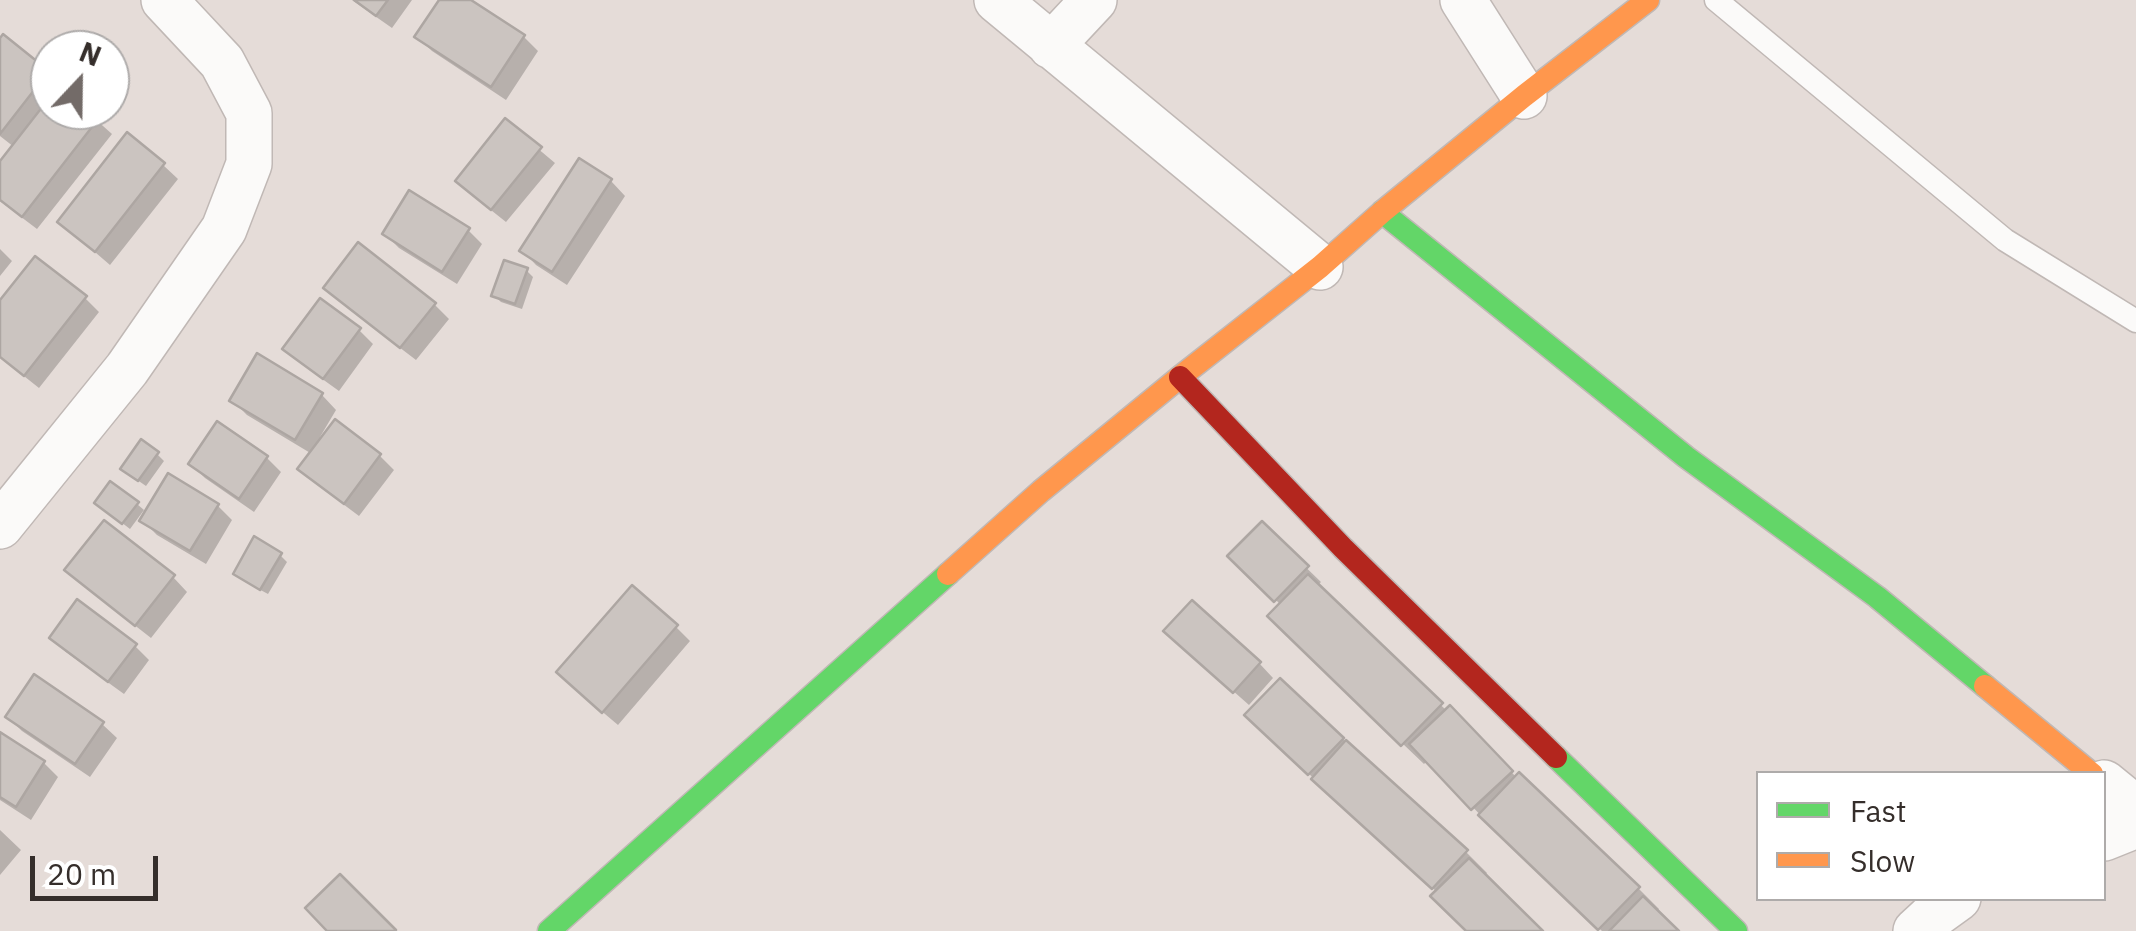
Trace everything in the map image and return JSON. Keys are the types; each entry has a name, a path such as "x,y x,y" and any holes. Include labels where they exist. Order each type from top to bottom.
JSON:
{"street":[{"path":"6,505 127,369 224,229 249,164 249,113 222,62 164,0"},
{"path":"996,0 1320,267"},
{"path":"1051,46 1094,0"},
{"path":"1464,0 1524,96"},
{"path":"549,931 1040,491 1320,267 1524,96 1648,0"},
{"path":"1382,212 1686,457 1877,597 2088,771"},
{"path":"1180,377 1350,556 1736,931"},
{"path":"2106,784 2136,809"},
{"path":"2106,837 2136,822"},
{"path":"1916,931 1954,901"}],"lane":[{"path":"1716,0 2004,240 2136,321"}],"building":[{"path":"354,0 388,0 376,16"},
{"path":"439,0 471,0 525,35 491,87 414,37"},
{"path":"3,34 30,56 30,95 0,134"},
{"path":"505,118 542,147 491,210 455,181"},
{"path":"30,123 30,130 90,130 22,217 0,200 0,161"},
{"path":"127,132 165,163 95,252 57,222"},
{"path":"579,158 612,179 552,272 519,251"},
{"path":"409,190 470,228 442,272 382,234"},
{"path":"358,242 436,303 400,348 323,288"},
{"path":"35,256 87,296 24,376 0,357 0,300"},
{"path":"504,260 528,268 515,304 491,296"},
{"path":"320,298 361,328 323,379 282,349"},
{"path":"257,353 323,393 295,440 229,401"},
{"path":"335,419 381,454 344,504 297,469"},
{"path":"217,421 268,456 239,499 188,464"},
{"path":"141,439 159,452 138,481 120,469"},
{"path":"168,473 219,504 190,551 139,521"},
{"path":"110,481 139,502 122,524 94,503"},
{"path":"104,520 175,575 135,626 64,570"},
{"path":"1262,521 1309,566 1274,602 1227,556"},
{"path":"254,536 282,553 260,590 233,574"},
{"path":"1308,574 1443,703 1401,746 1267,616"},
{"path":"632,585 678,625 602,713 556,672"},
{"path":"77,599 137,644 108,682 49,638"},
{"path":"1192,600 1261,662 1233,693 1163,631"},
{"path":"34,674 104,722 75,764 5,717"},
{"path":"1280,678 1344,738 1308,775 1244,715"},
{"path":"1450,705 1513,771 1471,810 1409,744"},
{"path":"0,732 45,761 16,807 0,797"},
{"path":"1346,740 1468,850 1432,889 1311,779"},
{"path":"1519,772 1640,887 1598,930 1478,815"},
{"path":"1469,858 1543,931 1466,931 1430,896"},
{"path":"340,874 395,931 327,931 305,908"},
{"path":"1643,896 1679,931 1609,931"}],"traffic: fast":[{"path":"1382,212 1686,457 1877,597 1985,686"},
{"path":"549,931 948,574"},
{"path":"1556,757 1736,931"}],"traffic: slow":[{"path":"948,574 1041,491 1180,377 1320,267 1524,96 1648,0"},
{"path":"1985,686 2088,771"}],"traffic: jam":[{"path":"1180,377 1343,548 1556,757"}]}
